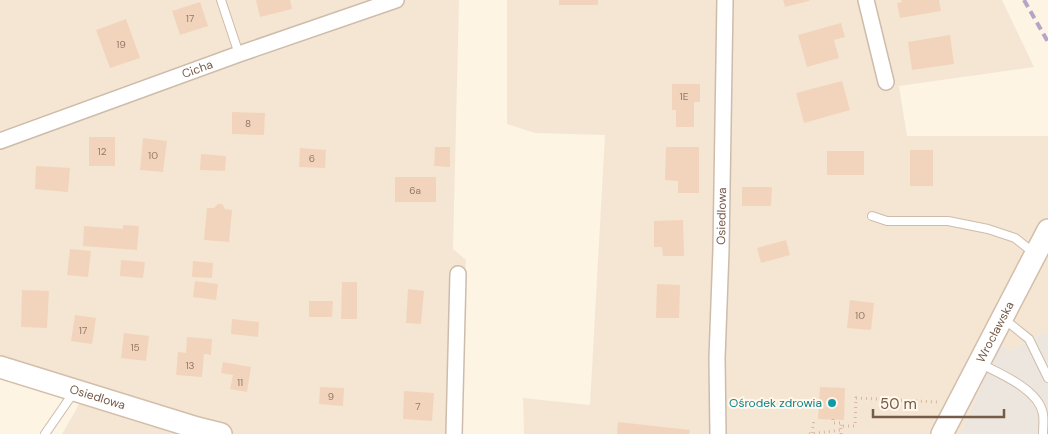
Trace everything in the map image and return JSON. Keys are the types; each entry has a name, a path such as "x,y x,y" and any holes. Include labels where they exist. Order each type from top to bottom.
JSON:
{"street":[{"name":"Cicha","path":"0,141 239,54 396,0"},
{"name":"Osiedlowa","path":"718,434 717,358 721,250 725,0"},
{"path":"866,0 886,82"},
{"name":"Wrocławska","path":"942,434 1048,230"},
{"path":"454,434 458,274"},
{"name":"Osiedlowa","path":"0,367 196,431 221,434"}],"lane":[{"path":"221,0 239,54"},
{"path":"872,216 887,221 948,221 988,229 1015,238 1036,254"},
{"path":"1003,318 1029,339 1048,378"},
{"path":"979,363 1011,380 1036,397 1043,413 1043,434"},
{"path":"45,434 75,391"}],"path":[{"path":"814,419 811,434 841,430 854,426 856,398 947,403"},
{"path":"833,419 833,423 842,424 841,430"}],"shaded area":[{"path":"0,0 459,0 453,249 466,260 459,434 62,434 76,410 88,383 0,357"},
{"path":"507,0 1002,0 1034,67 899,86 907,136 1048,136 1048,337 1045,332 1010,351 999,343 961,434 524,434 523,398 590,405 605,135 535,133 507,124"},
{"path":"1045,332 1048,337 1048,434 961,434 999,343 1010,351"}],"building":[{"path":"256,0 290,0 292,9 260,17"},
{"path":"559,0 598,0 598,5 559,5"},
{"path":"783,0 809,0 809,1 785,7"},
{"path":"901,0 939,0 941,11 900,18 897,3 902,2"},
{"path":"200,2 208,26 180,35 172,11"},
{"path":"126,19 140,58 110,68 96,30"},
{"path":"841,23 845,37 834,40 839,58 807,67 798,35"},
{"path":"950,35 954,64 912,70 908,42"},
{"path":"842,81 850,110 804,123 796,93"},
{"path":"672,84 700,84 700,102 694,102 694,127 676,127 676,110 672,110"},
{"path":"232,112 265,113 264,135 232,134"},
{"path":"89,137 115,137 115,166 89,166"},
{"path":"143,138 167,141 163,172 140,170"},
{"path":"435,147 450,147 450,167 434,166"},
{"path":"666,147 699,147 699,193 678,193 678,181 665,180"},
{"path":"300,148 326,150 325,168 299,167"},
{"path":"910,150 933,150 933,186 910,186"},
{"path":"827,151 864,151 864,175 827,175"},
{"path":"201,154 226,156 225,171 200,170"},
{"path":"36,166 70,168 68,192 35,189"},
{"path":"395,177 436,177 436,202 395,202"},
{"path":"742,187 772,187 771,206 742,206"},
{"path":"218,204 222,204 225,209 232,210 229,242 204,240 207,208 214,208"},
{"path":"683,220 684,256 663,256 662,247 654,247 654,221"},
{"path":"123,225 139,226 137,250 83,246 84,226 123,229"},
{"path":"786,240 790,255 761,263 757,248"},
{"path":"70,249 91,251 88,277 67,275"},
{"path":"121,260 145,262 143,278 120,276"},
{"path":"193,261 213,263 212,278 192,277"},
{"path":"195,281 218,284 216,300 193,297"},
{"path":"342,282 357,282 357,319 341,319"},
{"path":"657,284 680,285 679,318 656,318"},
{"path":"408,289 424,291 421,324 406,323"},
{"path":"22,290 49,291 47,328 21,327"},
{"path":"850,300 874,303 871,330 847,328"},
{"path":"309,301 333,301 332,317 309,317"},
{"path":"75,315 96,318 92,344 71,341"},
{"path":"232,319 259,322 258,337 231,334"},
{"path":"124,333 149,336 146,361 121,358"},
{"path":"187,337 212,339 211,355 204,354 202,377 176,375 178,352 186,353"},
{"path":"223,362 251,367 247,392 230,389 233,375 221,373"},
{"path":"320,387 344,388 343,406 319,404"},
{"name":"Ośrodek zdrowia","path":"820,387 845,388 844,420 818,419"},
{"path":"404,391 434,393 432,421 403,419"},
{"path":"618,422 690,430 689,434 617,434"}],"railway":[{"path":"1024,0 1048,42"}],"place":[{"name":"Ośrodek zdrowia","path":"832,403"}]}
